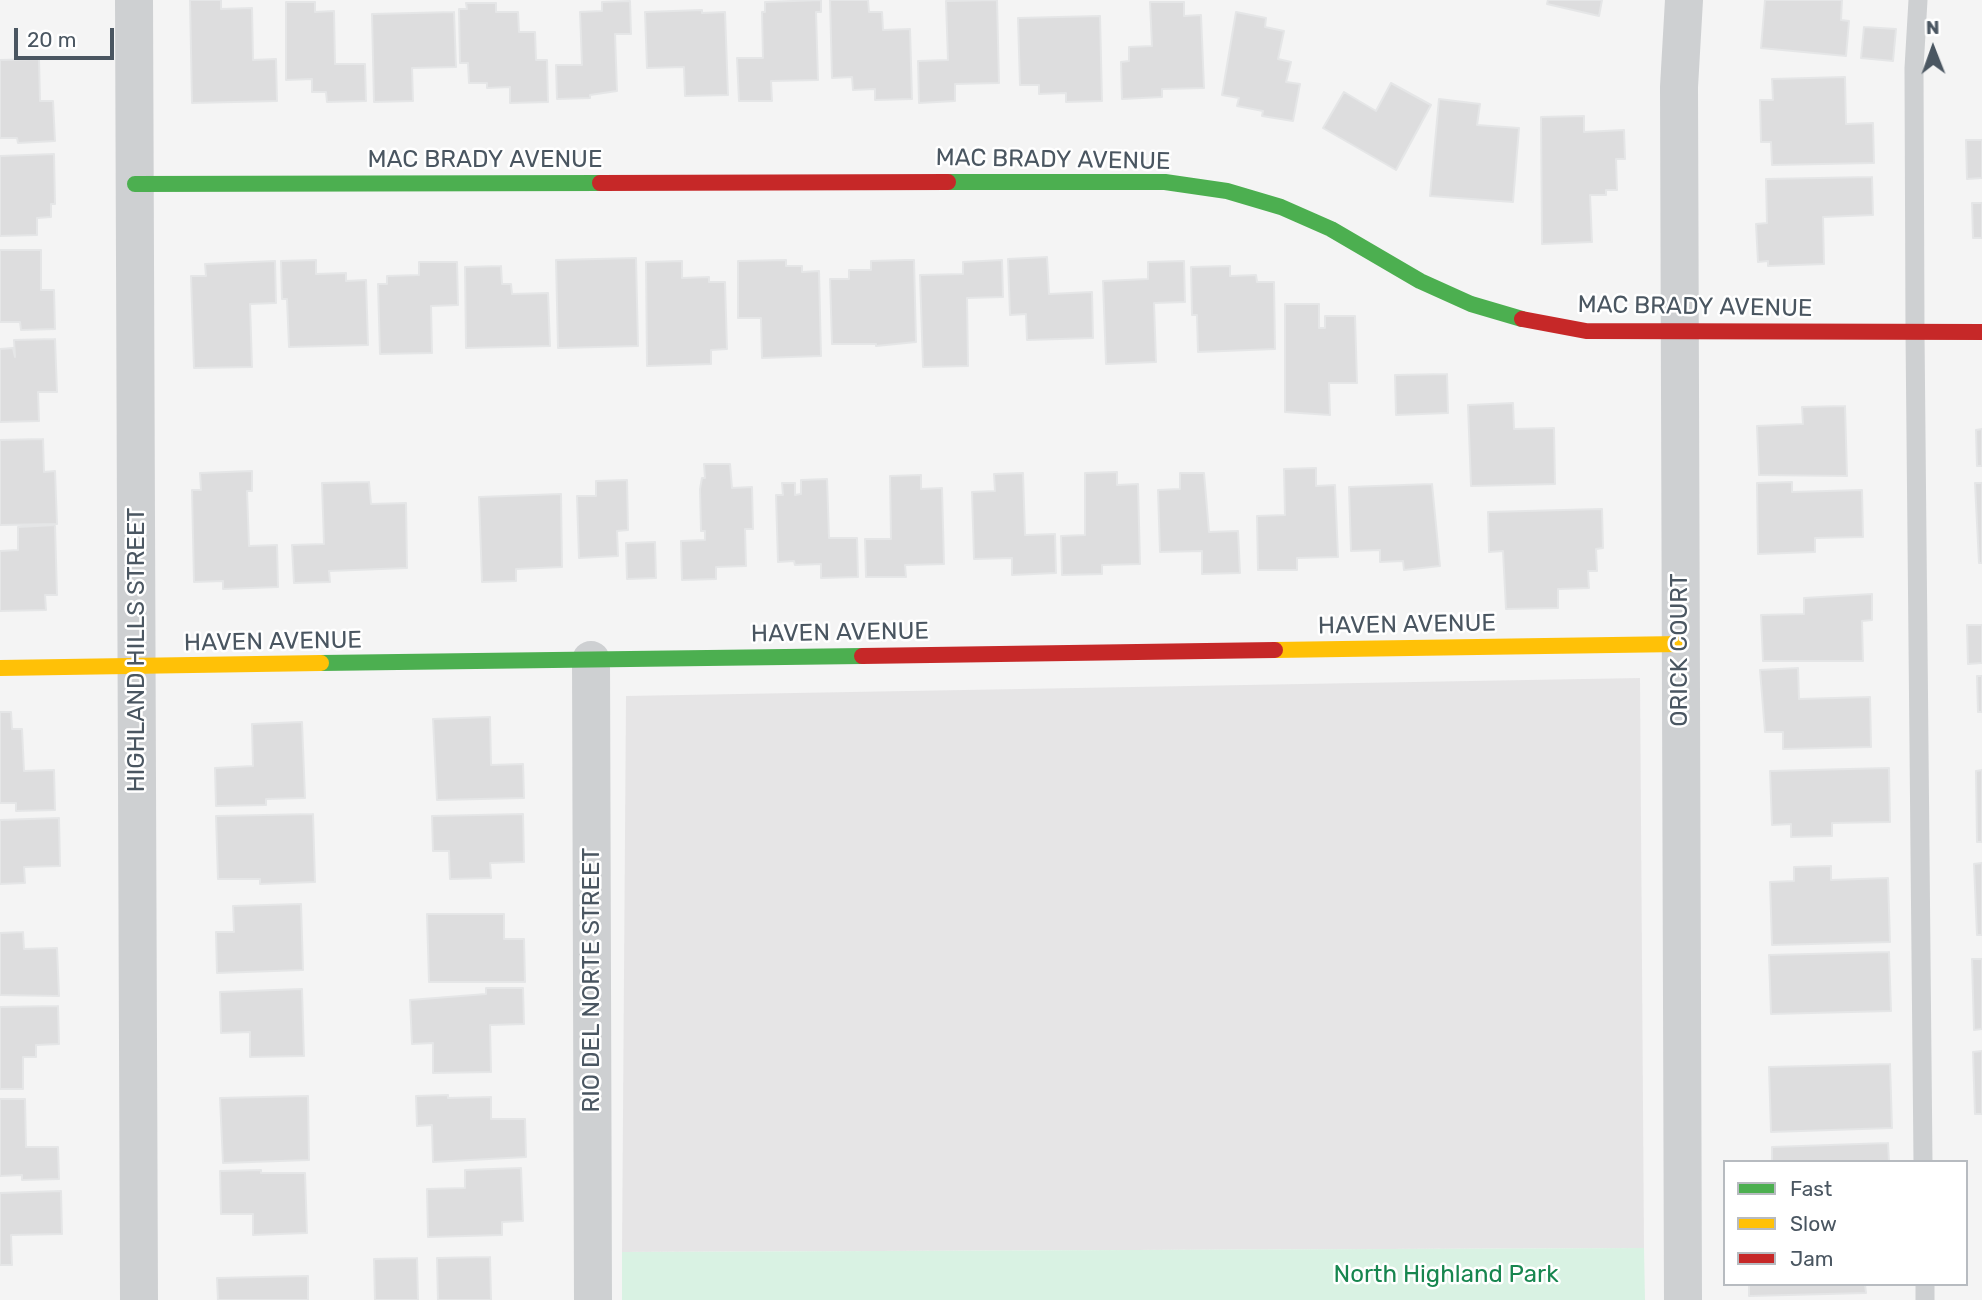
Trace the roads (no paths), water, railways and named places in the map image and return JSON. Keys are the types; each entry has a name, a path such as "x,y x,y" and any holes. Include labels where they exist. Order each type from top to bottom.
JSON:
{"street":[{"name":"HIGHLAND HILLS STREET","path":"134,0 139,1300"},
{"name":"ORICK COURT","path":"1683,1300 1679,87 1684,0"},
{"name":"MAC BRADY AVENUE","path":"135,184 1165,181 1227,191 1280,207 1331,229 1420,281 1471,304 1531,322 1586,331 1982,332"},
{"name":"HAVEN AVENUE","path":"0,668 1680,643"},
{"name":"RIO DEL NORTE STREET","path":"591,660 593,1300"}],"lane":[{"path":"1918,0 1914,68 1915,332 1923,1160"}],"park label":[{"name":"North Highland Park","path":"1446,1275"}]}
